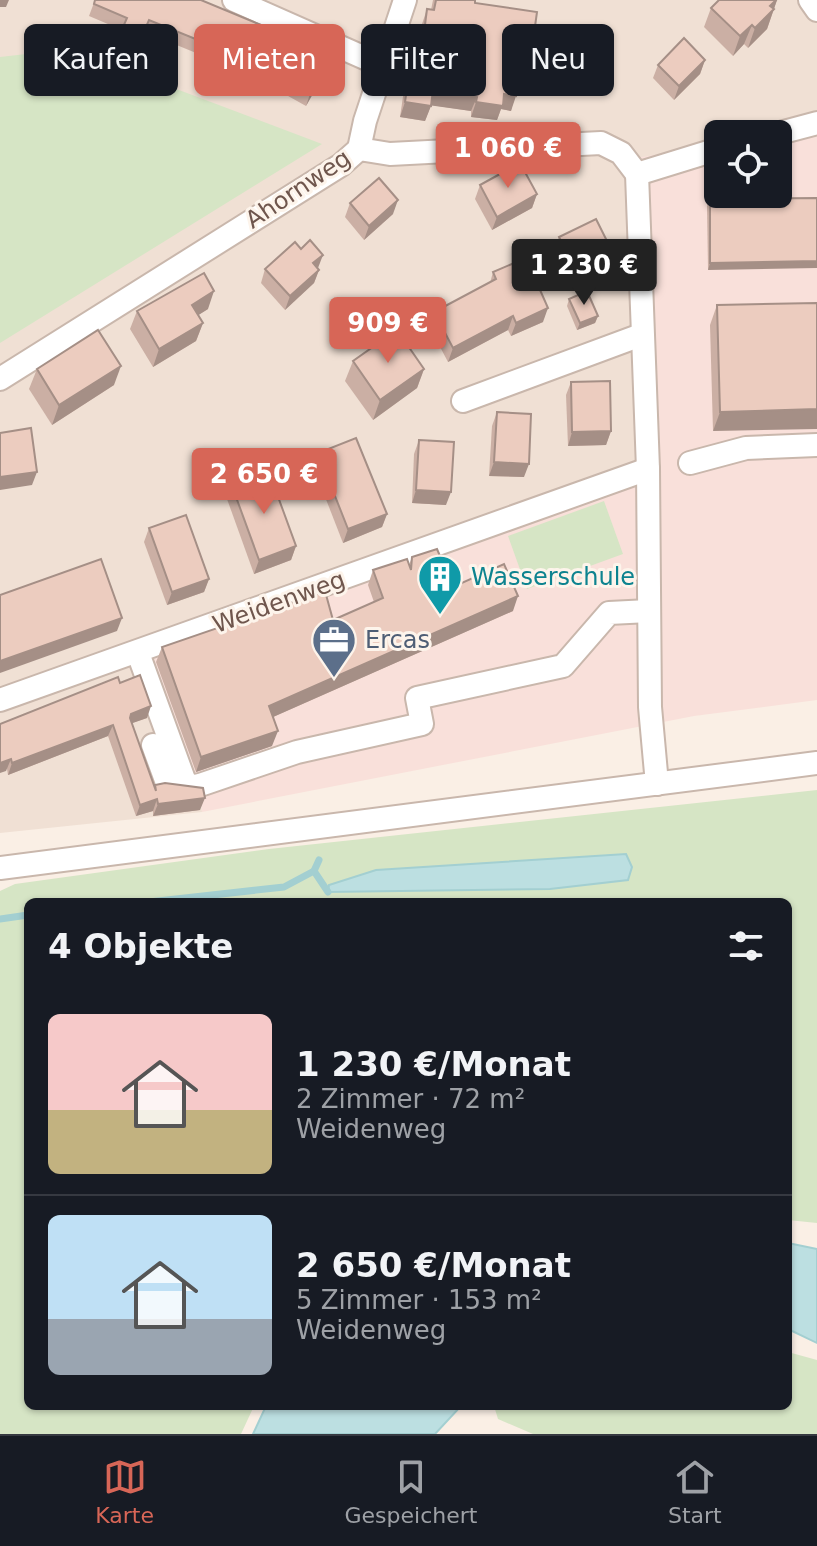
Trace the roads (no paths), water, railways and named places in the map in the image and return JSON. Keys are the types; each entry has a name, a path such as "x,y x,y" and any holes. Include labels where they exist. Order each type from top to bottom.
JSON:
{"street":[{"path":"234,0 361,56"},
{"path":"397,24 405,0"},
{"path":"810,0 817,10"},
{"path":"359,149 373,96"},
{"path":"792,130 817,123"},
{"name":"Ahornweg","path":"0,379 341,165 359,149 390,154 601,143 621,153 637,174"},
{"path":"657,784 650,707 648,469 637,174 704,153"},
{"path":"463,401 641,335"},
{"path":"690,463 746,448 817,445"},
{"name":"Weidenweg","path":"0,700 648,469"},
{"path":"153,745 167,783 197,786 297,752 422,724 417,698 563,666 609,613 649,611"},
{"path":"138,653 186,785"},
{"path":"0,868 817,763"}],"water":[{"path":"626,854 632,867 628,880 550,889 328,892 329,885 376,870"},
{"path":"792,1244 817,1249 817,1343 792,1331"},
{"path":"264,1410 457,1410 435,1434 253,1434"}],"waterway":[{"path":"185,898 284,887 314,871 319,860"},
{"path":"314,871 328,892"},
{"path":"0,919 24,916"}],"place":[{"name":"Wasserschule","path":"440,616"},
{"name":"Ercas","path":"334,679"}]}
